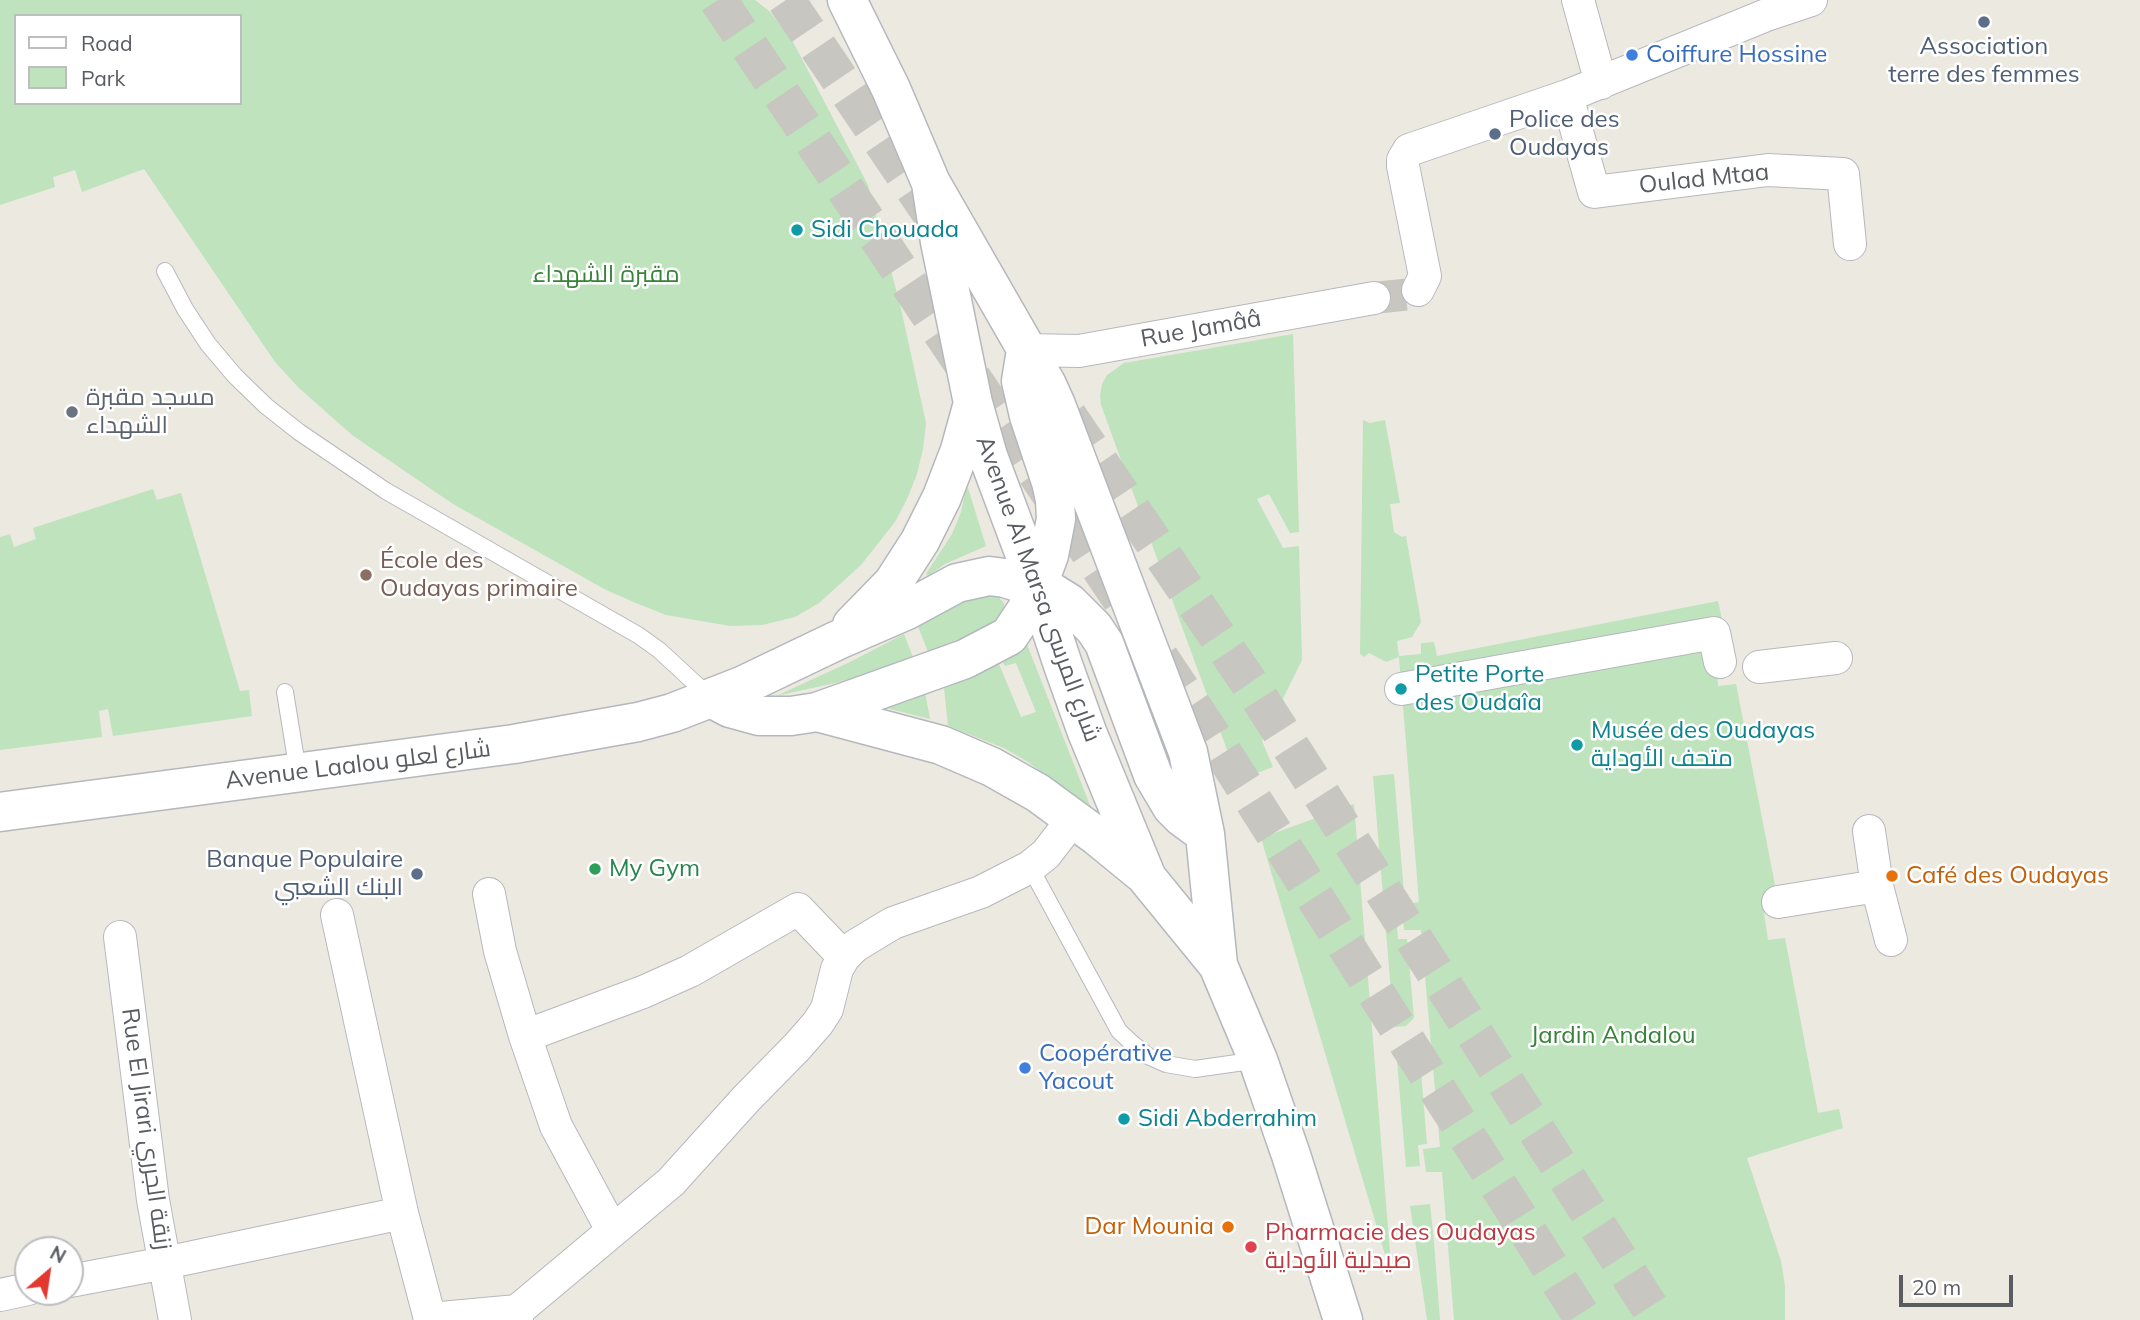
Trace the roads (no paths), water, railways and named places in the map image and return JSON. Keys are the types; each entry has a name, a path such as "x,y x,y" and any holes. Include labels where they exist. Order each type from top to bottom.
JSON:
{"street":[{"name":"Avenue Al Marsa شارع المرسى","path":"846,0 891,89 931,183 1056,405 1188,752 1205,834 1219,965 1258,1060 1343,1320"},
{"path":"1578,0 1601,83"},
{"path":"1418,290 1425,276 1403,166 1409,150 1567,96 1769,14 1811,0"},
{"name":"Oulad Mtaa","path":"1567,96 1594,192 1768,170 1843,174 1850,244"},
{"name":"Avenue Al Marsa شارع المرسى","path":"931,183 940,242 973,403 996,480 1037,587 1087,732 1147,878 1219,965"},
{"name":"Rue Jamââ","path":"1026,351 1079,351 1374,298"},
{"path":"711,698 730,708 759,716 791,716 817,712 965,659 1009,636 1029,606 1054,537 1055,500 1024,401 1021,380 1026,351"},
{"path":"838,640 893,583 920,541 947,485 973,403"},
{"name":"Avenue Laalou شارع لعلو","path":"0,812 540,740 638,722 672,713 744,685 907,610 957,583 989,576 1005,578 1053,593 1069,603 1094,628 1104,643 1153,775 1171,807 1205,834"},
{"path":"1401,689 1714,633 1720,662"},
{"path":"1759,667 1836,658"},
{"path":"817,712 941,745 992,767 1038,793 1147,878"},
{"path":"337,915 402,1213 430,1319 517,1316 612,1230 671,1182 818,1023 827,1009 837,969 844,957 866,938 893,923 981,892 1030,867 1046,854 1073,819"},
{"path":"1869,831 1877,886 1891,940"},
{"path":"1778,902 1877,886"},
{"path":"489,894 500,951 556,1126 612,1230"},
{"path":"525,1036 678,977 798,909 844,957"},
{"name":"Rue El Jirari زنقة الجرري","path":"120,937 153,1200 175,1320"},
{"path":"84,1278 402,1213"}],"lane":[{"path":"165,271 184,309 208,344 235,376 266,406 386,491 638,635 659,650 711,698"},
{"path":"285,692 298,773"},
{"path":"1030,867 1119,1031 1133,1044 1166,1065 1195,1069 1258,1060"}],"tunnel":[{"path":"718,0 1125,605"},
{"path":"786,0 940,227"},
{"path":"1374,298 1411,294 1418,290"},
{"path":"1068,416 1258,696 1658,1320"},
{"path":"1160,658 1584,1320"}],"place":[{"name":"Association terre des femmes","path":"1984,22"},
{"name":"Coiffure Hossine","path":"1632,55"},
{"name":"Police des Oudayas","path":"1495,134"},
{"name":"Sidi Chouada","path":"797,230"},
{"name":"مسجد مقبرة الشهداء","path":"72,412"},
{"name":"École des Oudayas primaire","path":"366,575"},
{"name":"Petite Porte des Oudaîa","path":"1401,689"},
{"name":"Musée des Oudayas متحف الأوداية","path":"1577,745"},
{"name":"My Gym","path":"595,869"},
{"name":"Banque Populaire البنك الشعبي","path":"417,874"},
{"name":"Café des Oudayas","path":"1892,876"},
{"name":"Coopérative Yacout","path":"1025,1068"},
{"name":"Sidi Abderrahim","path":"1124,1119"},
{"name":"Dar Mounia","path":"1228,1227"},
{"name":"Pharmacie des Oudayas صيدلية الأوداية","path":"1251,1247"}],"park label":[{"name":"مقبرة الشهداء","path":"606,275"},
{"name":"Jardin Andalou","path":"1613,1036"}]}
